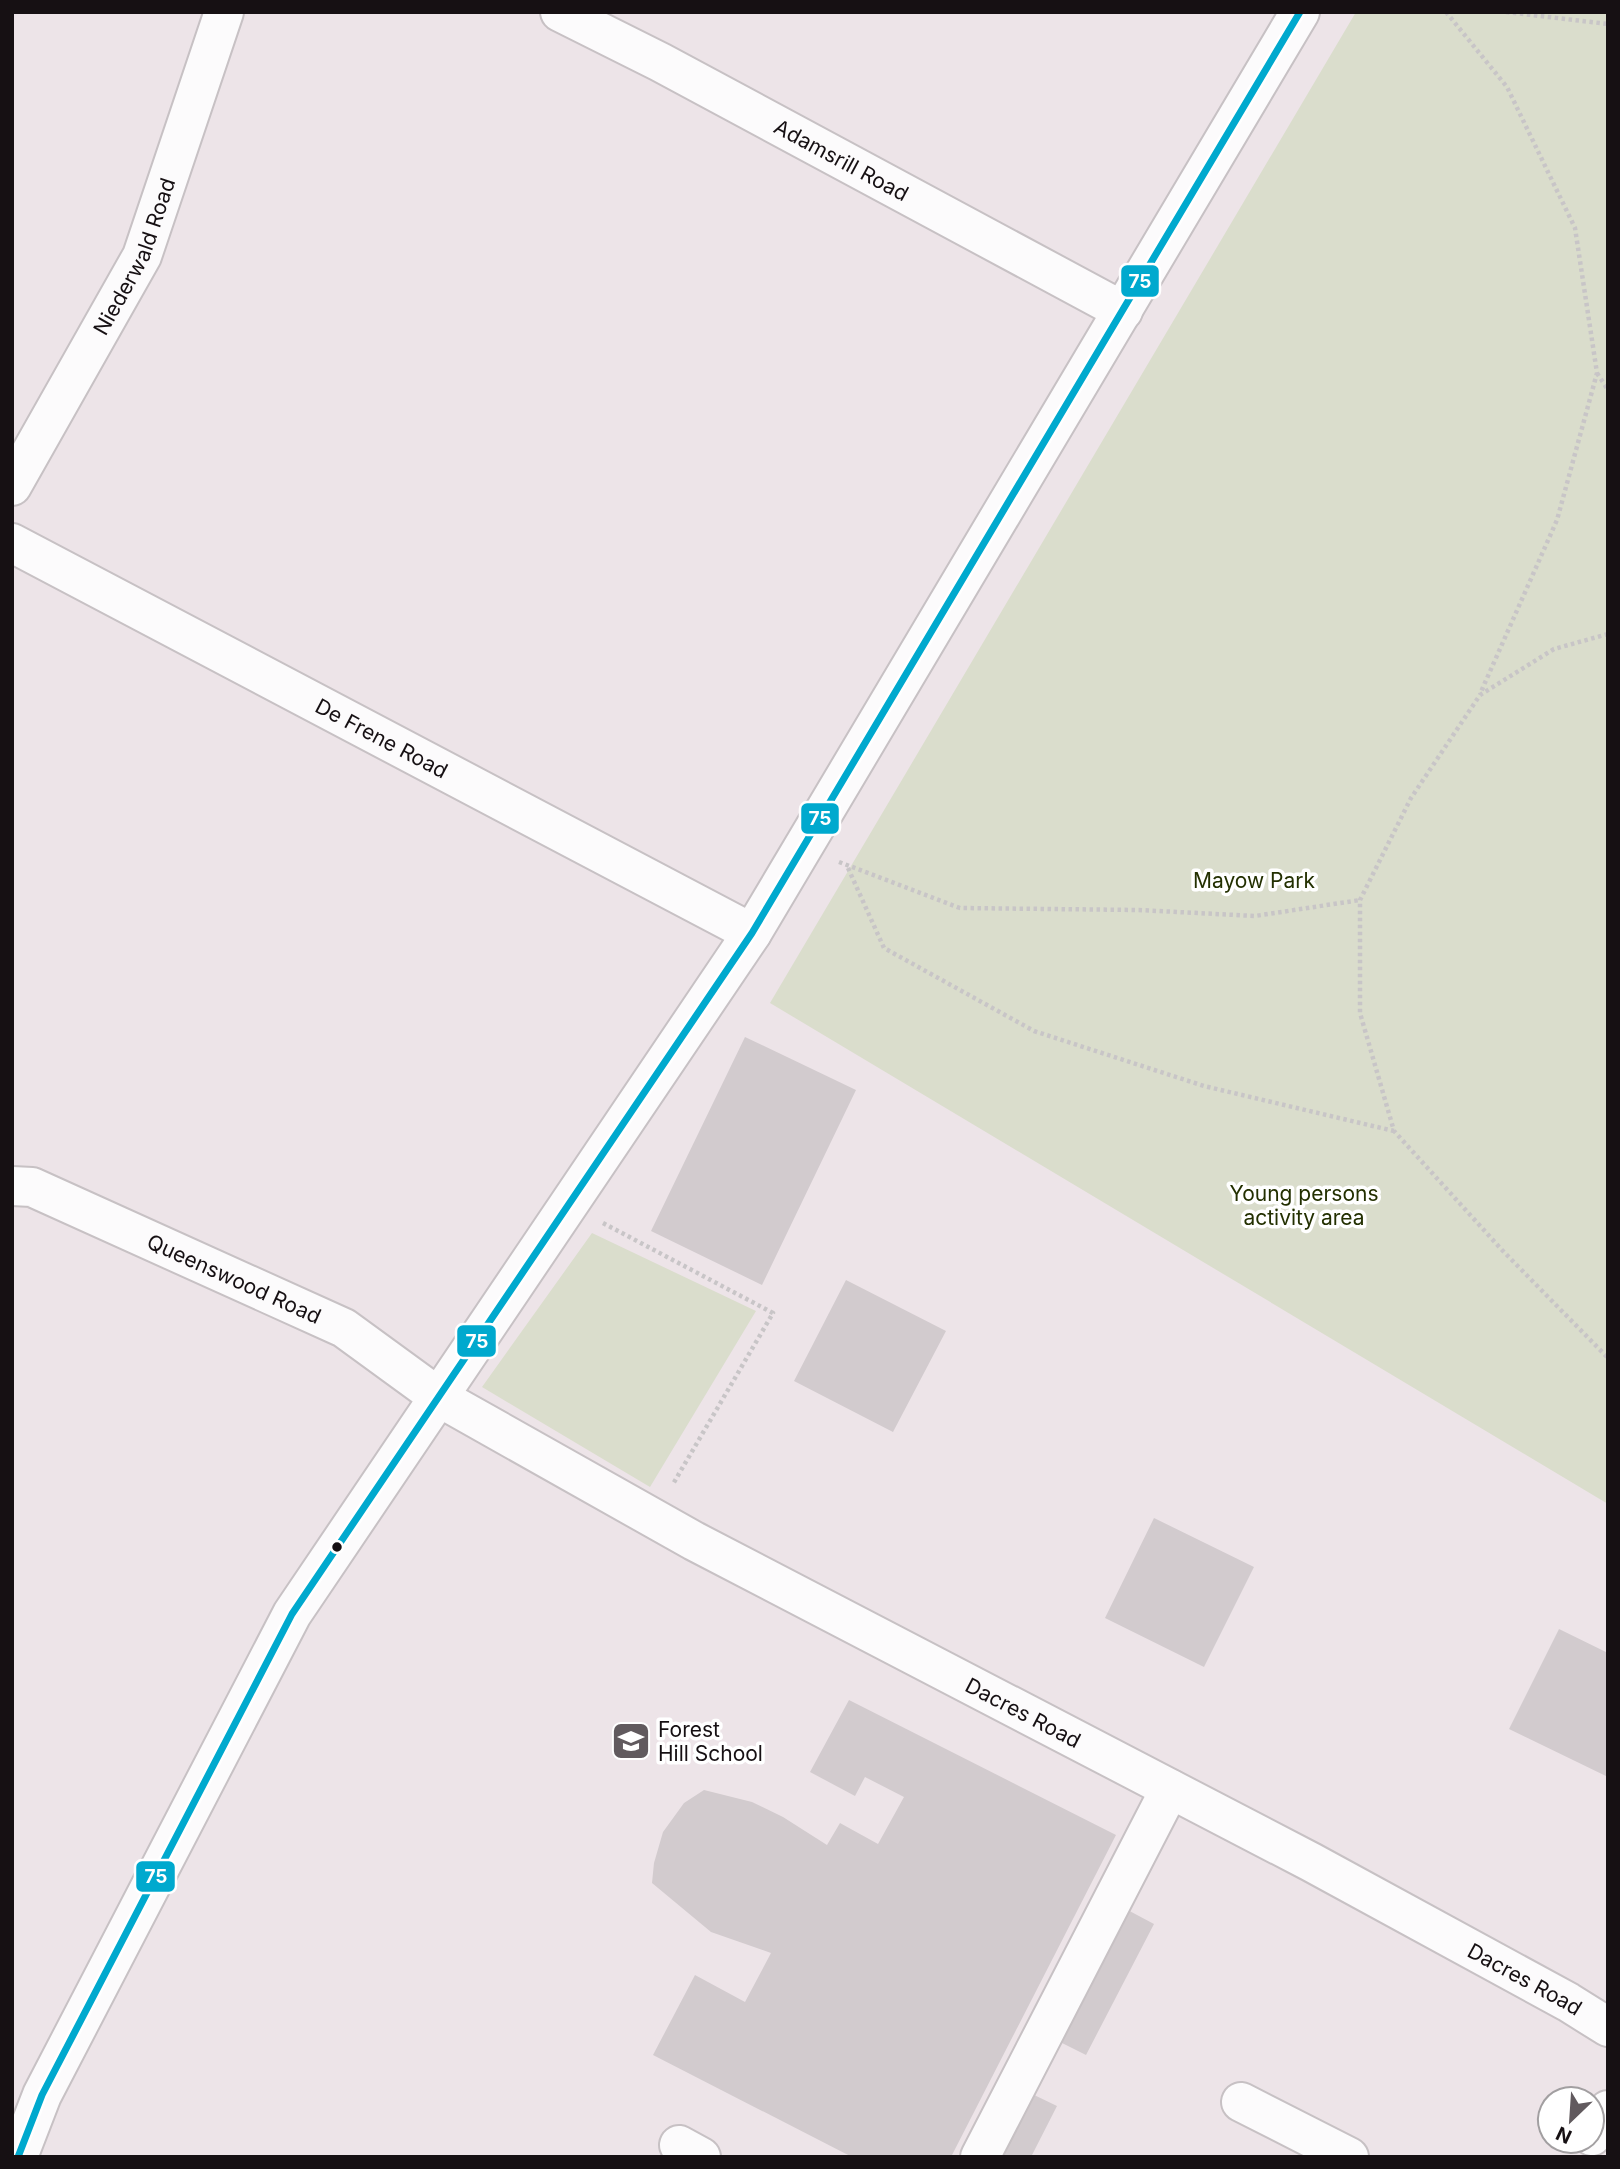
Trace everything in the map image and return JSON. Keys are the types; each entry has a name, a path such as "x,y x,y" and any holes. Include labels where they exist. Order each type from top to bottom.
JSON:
{"street":[{"name":"Niederwald Road","path":"12,486 142,256 224,12"},
{"name":"Adamsrill Road","path":"559,12 660,62 1123,311"},
{"path":"18,2157 27,2092 292,1614 752,933 1300,12"},
{"name":"De Frene Road","path":"12,543 752,933"},
{"name":"Queenswood Road","path":"12,1186 33,1187 344,1328 440,1398"},
{"name":"Dacres Road","path":"440,1398 653,1518 1170,1789 1555,1995 1608,2027"},
{"path":"980,2157 1170,1789"},
{"path":"1241,2102 1349,2157"}],"path":[{"path":"1446,12 1507,87 1576,228 1597,373 1557,520 1480,695 1411,797 1360,900 1360,1013 1394,1131 1502,1250 1608,1357"},
{"path":"1506,12 1608,24"},
{"path":"1597,373 1608,390"},
{"path":"1480,695 1555,649 1608,634"},
{"path":"806,842 848,868 960,908 1255,916 1360,900"},
{"path":"848,868 884,948 1034,1031 1204,1086 1394,1131"},
{"path":"569,1205 773,1313 653,1518"}],"green space":[{"name":"Mayow Park","path":"1356,12 1608,12 1608,1504 770,1003"},
{"path":"592,1233 756,1311 650,1487 482,1387"}],"building":[{"path":"745,1037 856,1090 762,1285 651,1231"},
{"path":"846,1280 946,1331 893,1432 794,1381"},
{"path":"1154,1518 1254,1567 1204,1667 1105,1618"},
{"path":"1559,1629 1608,1653 1608,1777 1509,1729"},
{"path":"849,1700 1116,1835 951,2157 852,2157 653,2055 695,1975 745,2002 771,1953 711,1932 652,1883 654,1863 663,1832 684,1803 704,1790 752,1802 783,1817 827,1845 840,1823 878,1844 904,1797 865,1777 855,1796 810,1772"},
{"path":"1122,1907 1154,1924 1086,2055 1054,2039"},
{"path":"1030,2093 1057,2106 1031,2157 996,2157"}],"transit line":[{"name":"75","path":"18,2157 42,2095 292,1614 752,933 1300,12"}],"place":[{"name":"Forest Hill School","path":"631,1741"}],"park label":[{"name":"Young persons activity area","path":"1304,1205"}]}
